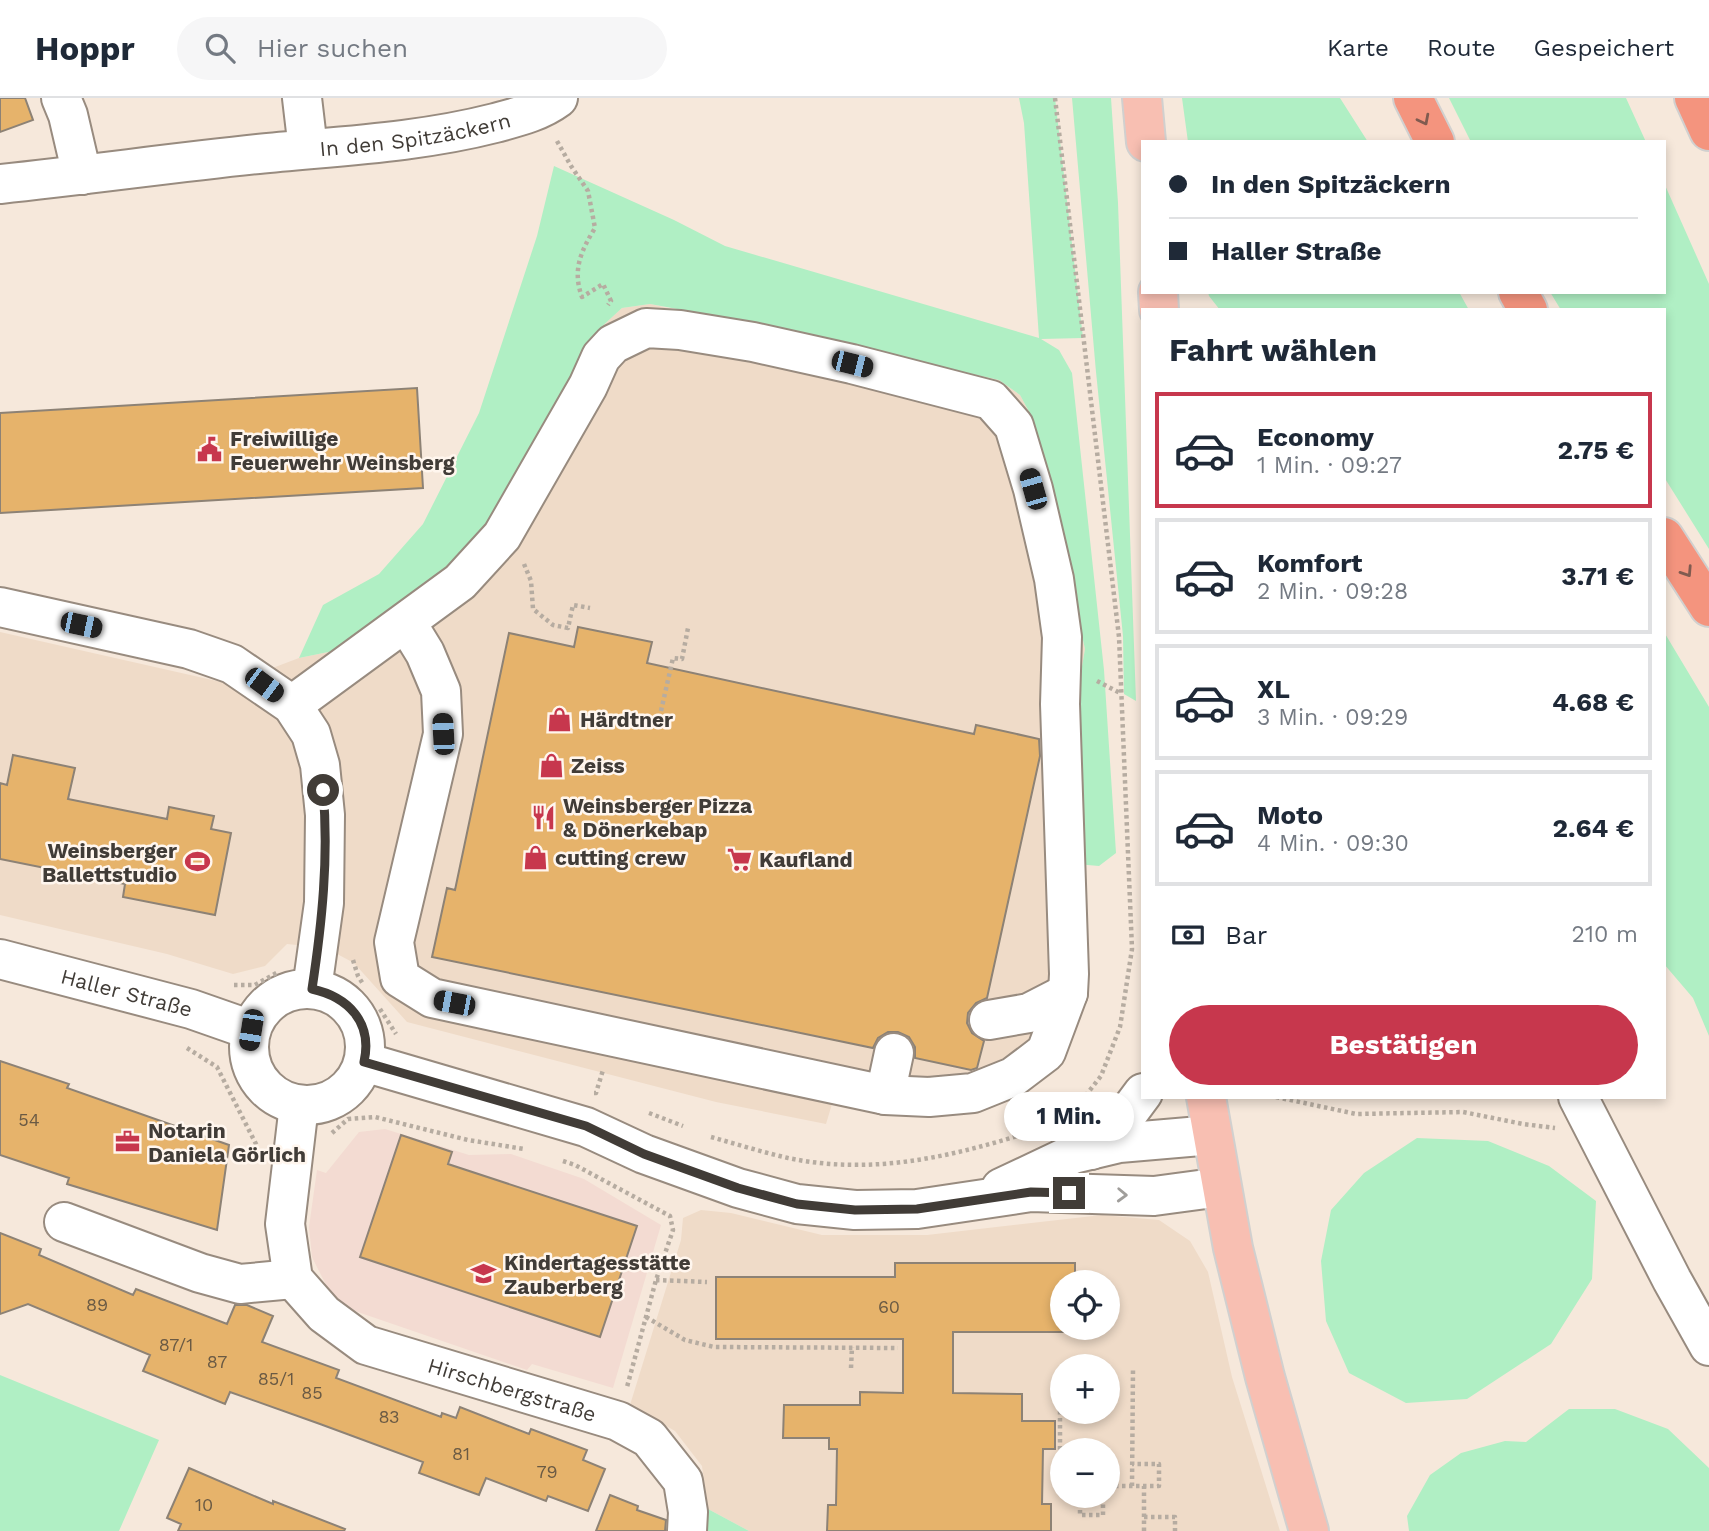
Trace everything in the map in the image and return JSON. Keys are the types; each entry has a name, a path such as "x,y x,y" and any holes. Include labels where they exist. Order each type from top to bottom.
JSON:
{"highway":[{"path":"1413,98 1434,140"},
{"path":"1694,98 1709,131"},
{"path":"1666,540 1709,607"}],"main road":[{"path":"1142,98 1146,140"},
{"path":"1206,1099 1233,1248 1265,1377 1309,1531"}],"street":[{"path":"61,98 68,115 82,175"},
{"name":"In den Spitzäckern","path":"302,98 308,149"},
{"name":"In den Spitzäckern","path":"0,184 396,141 463,131 551,103"},
{"path":"292,705 460,582 502,536 588,387 601,356 613,344 646,328 680,330 753,342 852,364 990,400 1014,426 1033,489 1054,579 1060,625 1068,993 1046,1052 1013,1077 973,1093 929,1097 885,1095 432,999 400,978 394,942 443,734 441,691 425,653 406,622"},
{"path":"0,607 189,649 232,664 292,705 311,734 320,765 325,815 324,903 297,979 289,992 268,1003 258,1015 251,1030 250,1055 258,1078 269,1091 283,1100 299,1105 314,1105 343,1094 354,1083 364,1062 365,1033 358,1016 346,1002 297,979"},
{"name":"Haller Straße","path":"0,959 191,1009 251,1030"},
{"path":"989,1020 1029,1013 1068,993"},
{"path":"885,1095 894,1053"},
{"path":"364,1062 591,1110 644,1154 738,1188 797,1204 855,1210 905,1209 1031,1192 1154,1196 1222,1187"},
{"path":"1091,1150 1120,1124 1141,1096"},
{"path":"64,1222 200,1273 240,1284 293,1279 285,1224 299,1105"},
{"path":"1585,1111 1709,1346"},
{"path":"981,1199 1073,1154 1119,1143 1212,1135"},
{"name":"Hirschbergstraße","path":"293,1279 324,1314 366,1345 618,1421 649,1438 682,1481 688,1512 688,1531"}],"path":[{"path":"1055,98 1119,637 1132,949 1120,1027 1101,1076 1072,1113 1060,1119"},
{"path":"551,103 552,134 588,191 595,228 581,252 577,283 582,297 603,284"},
{"path":"502,536 523,560 531,580 533,609 553,625 568,628 573,605 590,608"},
{"path":"662,711 673,658 682,659 688,628"},
{"path":"223,985 254,985 297,979"},
{"path":"1285,1099 1356,1114 1463,1112 1558,1128 1585,1111"},
{"path":"575,1165 591,1110"},
{"path":"646,1112 695,1131"},
{"path":"708,1136 789,1158 861,1165 922,1160 967,1152 1025,1134"},
{"path":"618,1421 656,1280 673,1230 670,1216"},
{"path":"656,1280 707,1282"},
{"path":"646,1317 685,1340 714,1347 898,1348"},
{"path":"850,1368 852,1347"},
{"path":"1132,1486 1133,1369"},
{"path":"1120,1486 1158,1486 1158,1464 1132,1464"},
{"path":"1144,1486 1144,1531"},
{"path":"1080,1508 1080,1515 1103,1515 1103,1508"},
{"path":"1144,1517 1175,1517 1175,1531"}],"shaded area":[{"path":"650,304 999,380 1020,395 1033,419 1085,649 1077,695 1071,1038 916,1114 832,1104 826,1124 716,1102 407,1022 354,963 326,948 287,944 265,966 233,974 167,954 0,915 0,632 230,684 299,658 338,650 538,441 597,331 622,308"},
{"name":"Kindertagesstätte Zauberberg","path":"385,1129 469,1155 511,1154 584,1179 661,1225 613,1388 532,1364 527,1370 349,1309 329,1291 312,1257 309,1227 317,1170 326,1173 359,1132"},
{"path":"701,1210 731,1213 822,1235 927,1235 1102,1215 1159,1220 1190,1241 1208,1272 1232,1377 1280,1531 749,1531 708,1509 702,1466 675,1431 630,1405 681,1240 683,1218"}],"green space":[{"path":"1019,98 1055,98 1083,338 1041,339 1059,350 1072,373 1104,670 1116,853 1099,866 1076,864 1077,695 1085,649 1033,419 1020,395 999,380 699,313 650,304 622,308 597,331 497,520 449,573 338,650 299,658 323,605 379,574 423,524 479,413 537,236 554,166 725,246 1039,338 1024,123"},
{"path":"1072,98 1111,98 1118,203 1136,701 1124,694 1123,636"},
{"path":"1182,98 1340,98 1367,140 1188,140"},
{"path":"1449,98 1626,98 1645,140 1470,140"},
{"path":"1666,187 1709,284 1709,549 1666,480 1666,308 1560,308 1551,294 1666,294"},
{"path":"1460,294 1468,308 1218,308 1209,296"},
{"path":"1666,635 1709,707 1709,1036 1693,998 1666,966"},
{"path":"1417,1138 1488,1141 1549,1166 1596,1201 1592,1279 1551,1344 1467,1399 1406,1403 1349,1373 1326,1321 1321,1261 1331,1210 1364,1173"},
{"path":"0,1375 159,1440 119,1531 0,1531"},
{"path":"1569,1409 1615,1409 1668,1429 1709,1468 1709,1531 1409,1531 1407,1516 1430,1475 1461,1453 1505,1441 1526,1442"},
{"path":"708,1509 749,1531 705,1531"}],"building":[{"path":"0,98 25,98 33,120 0,132"},
{"name":"Freiwillige Feuerwehr Weinsberg","path":"417,388 423,488 0,513 0,413"},
{"name":"Kaufland","path":"578,627 652,642 647,663 974,734 976,725 1039,739 1040,756 987,998 976,1003 968,1013 967,1023 972,1033 984,1041 977,1068 971,1070 915,1058 915,1047 909,1037 898,1032 888,1032 878,1038 873,1048 432,957 447,888 455,890 509,633 574,647"},
{"path":"13,755 75,768 68,799 167,819 169,807 214,816 211,829 231,833 215,915 123,897 125,884 0,859 0,783 7,785"},
{"path":"0,1061 69,1084 67,1088 229,1145 217,1230 67,1184 69,1178 0,1155"},
{"path":"401,1135 452,1152 448,1164 637,1226 600,1337 360,1257"},
{"path":"0,1233 41,1249 39,1255 133,1295 136,1289 227,1324 235,1305 247,1305 273,1316 262,1342 339,1370 336,1378 441,1417 442,1413 456,1418 460,1407 529,1434 531,1429 587,1450 583,1460 605,1469 588,1511 548,1496 546,1501 486,1478 479,1495 419,1473 423,1462 230,1392 225,1404 143,1371 150,1355 28,1304 0,1314"},
{"path":"895,1263 1075,1263 1075,1270 1050,1270 1050,1332 953,1332 953,1393 1022,1394 1022,1421 1050,1421 1050,1424 1055,1424 1055,1438 1050,1438 1050,1449 1043,1449 1042,1504 1050,1504 1051,1531 827,1531 828,1505 836,1505 837,1449 829,1449 829,1438 783,1438 784,1405 860,1405 860,1392 903,1393 903,1339 716,1339 716,1277 895,1277"},
{"path":"189,1468 273,1504 273,1501 345,1529 178,1531 181,1524 167,1518"},
{"path":"610,1495 638,1506 637,1510 666,1520 665,1531 596,1531"}],"place":[{"name":"Freiwillige Feuerwehr Weinsberg","path":"210,450"},
{"name":"Härdtner","path":"560,719"},
{"name":"Zeiss","path":"551,765"},
{"name":"Weinsberger Pizza & Dönerkebap","path":"543,817"},
{"name":"cutting crew","path":"535,857"},
{"name":"Kaufland","path":"739,859"},
{"name":"Weinsberger Ballettstudio","path":"197,862"},
{"name":"Notarin Daniela Görlich","path":"128,1142"},
{"name":"Kindertagesstätte Zauberberg","path":"484,1274"}],"route":[{"path":"323,790 324,903 312,989 330,993 346,1002 358,1016 365,1033 364,1062 586,1126 644,1154 738,1188 797,1204 855,1210 917,1209 1031,1192 1069,1193"}]}
